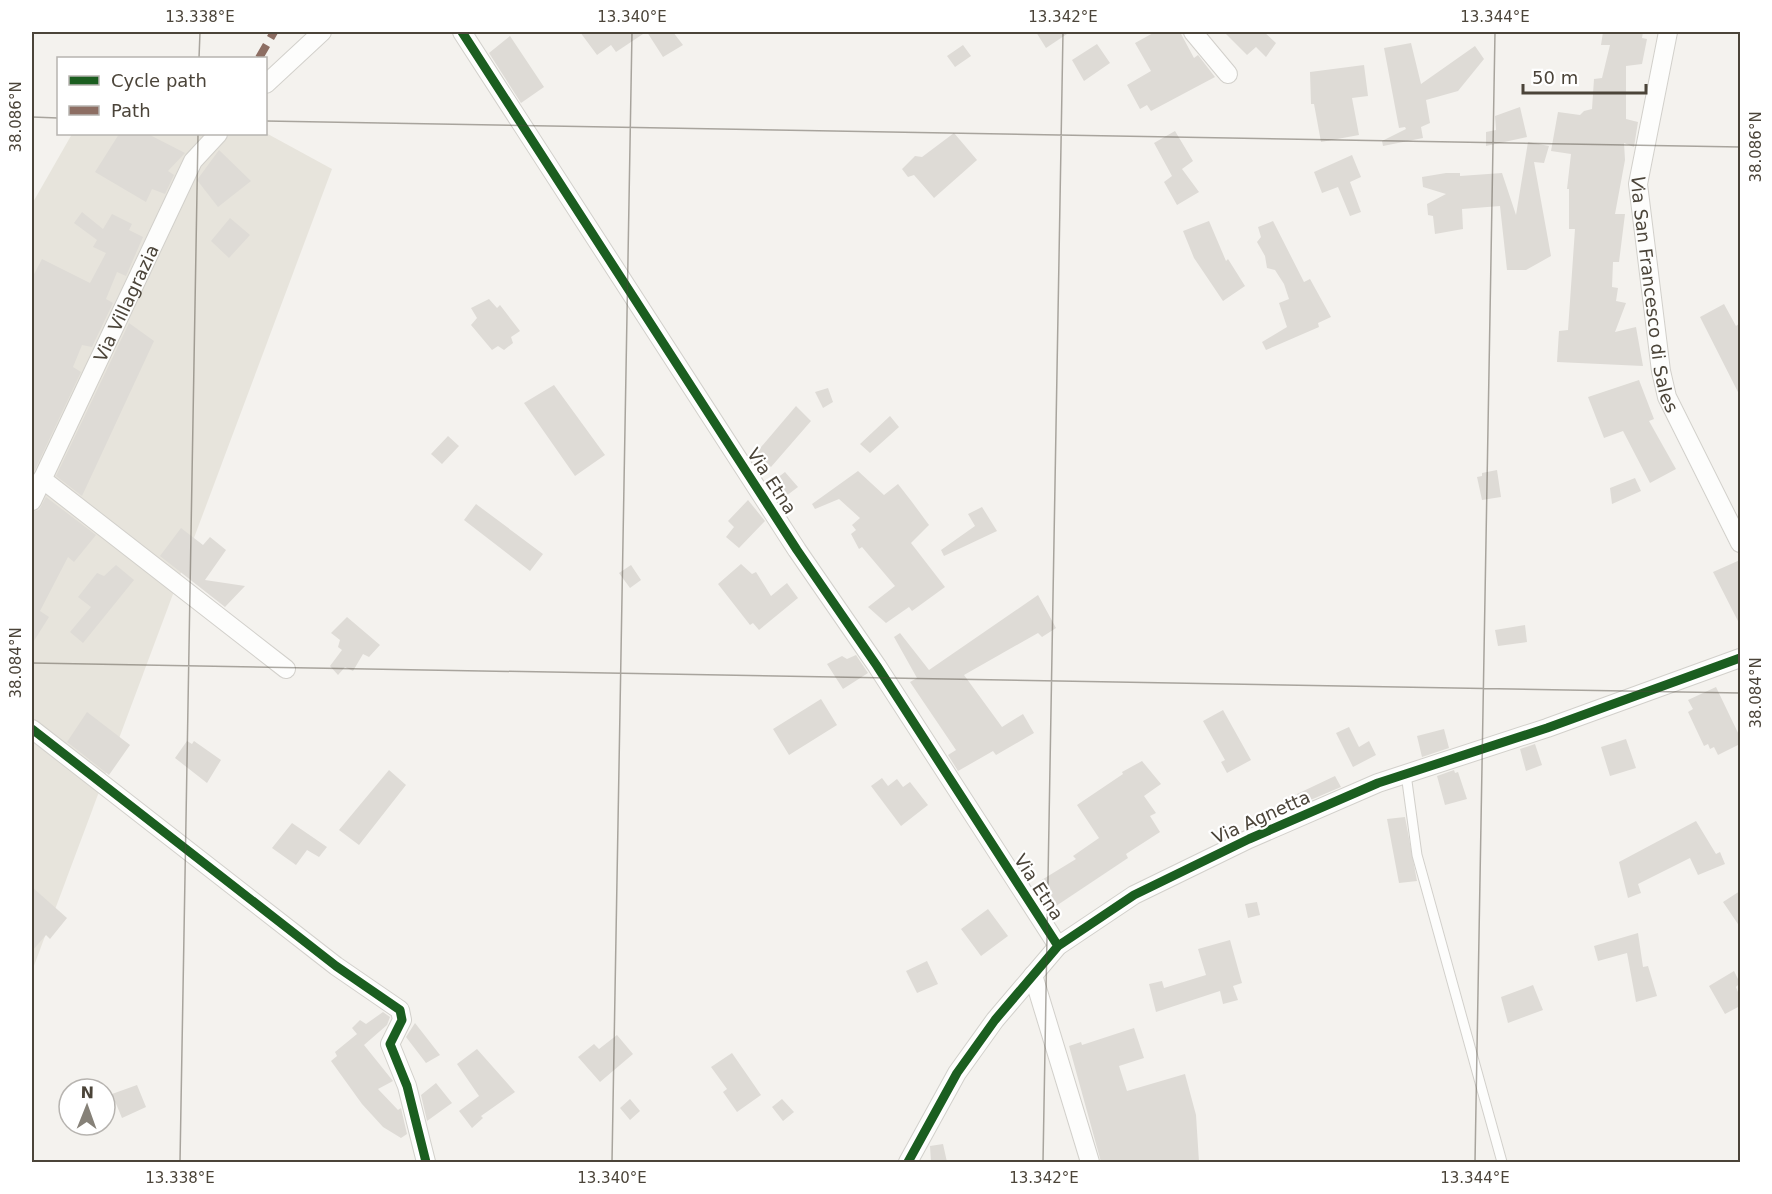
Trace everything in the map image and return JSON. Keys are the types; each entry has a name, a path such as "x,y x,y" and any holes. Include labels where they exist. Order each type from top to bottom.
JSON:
{"street":[{"path":"267,83 322,32"},
{"name":"Via Etna","path":"462,32 771,511 877,666 1058,946"},
{"path":"1193,32 1228,74"},
{"name":"Via San Francesco di Sales","path":"1668,32 1638,184 1661,370 1667,397 1740,543"},
{"name":"Via Villagrazia","path":"32,501 193,161 217,135"},
{"path":"42,479 286,669"},
{"name":"Via Agnetta","path":"908,1162 957,1073 995,1020 1058,946 1144,890 1249,839 1378,783 1547,728 1740,658"},
{"path":"32,729 336,966 400,1010 402,1020 390,1044 407,1086 426,1162"},
{"path":"1033,975 1090,1162"}],"lane":[{"path":"1406,774 1417,855 1502,1162"}],"shaded area":[{"path":"267,134 332,169 32,971 32,204 71,135"}],"building":[{"path":"580,32 646,32 616,52 611,45 597,55"},
{"path":"647,32 673,32 683,45 663,57"},
{"path":"1036,32 1070,32 1046,48"},
{"path":"1155,32 1180,32 1194,58 1198,55 1215,77 1151,111 1147,105 1140,109 1127,85 1151,71 1135,43"},
{"path":"1224,32 1264,32 1276,43 1266,57 1256,47 1247,55"},
{"path":"1603,32 1643,32 1642,38 1647,39 1642,64 1626,66 1626,119 1638,122 1634,147 1624,143 1625,160 1615,214 1625,214 1619,262 1613,262 1612,287 1618,288 1616,301 1626,303 1615,332 1636,327 1643,366 1557,362 1559,331 1568,330 1575,229 1569,229 1569,189 1567,189 1571,154 1551,151 1558,112 1580,115 1592,109 1594,79 1602,78 1610,45 1601,45"},
{"path":"510,36 544,87 521,103 489,53"},
{"path":"1411,43 1421,84 1475,46 1484,59 1458,91 1426,100 1430,123 1421,127 1423,138 1383,146 1382,141 1406,129 1405,127 1399,128 1384,48"},
{"path":"1097,44 1110,63 1084,81 1072,60"},
{"path":"963,45 971,56 955,67 947,56"},
{"path":"1364,65 1368,96 1352,98 1359,135 1321,142 1314,104 1311,104 1310,72"},
{"path":"1520,107 1527,137 1486,146 1486,132 1496,130 1495,116"},
{"path":"1175,131 1193,161 1182,169 1199,192 1177,205 1164,182 1172,176 1154,143"},
{"path":"954,133 977,160 934,198 914,175 908,177 902,169 915,156 922,157"},
{"path":"118,135 150,135 185,153 168,171 174,175 165,194 152,189 146,202 95,172"},
{"path":"1528,142 1549,146 1544,163 1534,162 1551,256 1526,270 1507,270 1500,206 1462,209 1463,229 1435,234 1433,216 1428,215 1427,204 1446,194 1423,187 1422,177 1446,173 1460,173 1460,176 1502,173 1516,215"},
{"path":"219,150 251,181 218,207 197,180"},
{"path":"1352,155 1361,177 1350,182 1361,212 1350,216 1338,187 1322,193 1314,172"},
{"path":"82,212 103,229 112,214 132,224 129,230 143,237 126,276 117,272 106,299 113,303 92,347 82,345 73,367 81,372 32,476 32,278 42,259 90,283 106,253 93,247 97,240 74,223"},
{"path":"230,218 250,235 229,258 211,241"},
{"path":"1209,221 1226,261 1228,259 1245,286 1223,301 1194,258 1183,231"},
{"path":"1273,221 1304,282 1310,279 1331,317 1318,323 1319,327 1266,350 1262,342 1287,327 1279,303 1289,299 1284,284 1275,270 1267,268 1265,256 1257,242 1261,237 1258,227"},
{"path":"489,299 497,308 500,305 520,331 511,337 513,343 504,350 498,346 492,350 471,325 477,318 471,308"},
{"path":"1724,304 1736,326 1740,323 1740,396 1700,317"},
{"path":"129,323 154,341 82,496 56,476"},
{"path":"1639,380 1654,419 1649,421 1676,469 1650,483 1623,431 1604,438 1588,397"},
{"path":"554,385 605,455 575,476 524,403"},
{"path":"828,388 833,402 823,408 815,392"},
{"path":"796,406 811,421 771,467 756,453"},
{"path":"890,416 899,427 870,453 860,444"},
{"path":"448,436 459,446 442,464 431,454"},
{"path":"1497,470 1501,497 1482,500 1477,477 1482,476 1482,473"},
{"path":"858,471 884,495 898,484 912,502 929,525 911,543 945,587 912,611 909,607 886,623 868,607 895,586 862,547 859,549 851,534 856,530 852,525 860,518 839,499 815,509 812,504"},
{"path":"785,472 798,487 786,496 773,481"},
{"path":"1635,478 1641,491 1612,504 1610,488"},
{"path":"46,497 96,535 74,562 68,557 40,611 49,617 32,644 32,512 39,510"},
{"path":"748,500 765,521 739,548 726,537 734,527 728,521"},
{"path":"476,504 543,554 530,571 464,520"},
{"path":"982,507 997,531 944,556 941,550 975,526 968,514"},
{"path":"181,528 203,545 210,537 226,550 205,580 245,586 225,607 160,556"},
{"path":"1740,560 1740,625 1713,572"},
{"path":"741,564 752,574 756,572 771,596 787,583 798,598 759,630 753,623 750,625 718,584"},
{"path":"116,565 134,580 83,643 70,632 91,607 78,597 97,573 104,576"},
{"path":"631,565 641,580 630,588 619,573"},
{"path":"1038,595 1056,628 1042,637 1038,633 964,675 1002,727 1023,714 1034,733 996,755 993,751 958,771 948,755 956,750 910,682 917,678 894,637 900,633 929,670"},
{"path":"347,617 380,645 369,657 363,654 353,671 345,667 338,675 330,666 342,650 338,647 340,640 331,633"},
{"path":"1525,625 1527,642 1498,646 1495,630"},
{"path":"856,655 868,673 843,689 827,664 842,656 847,659"},
{"path":"1716,687 1740,737 1740,744 1718,755 1714,747 1710,749 1708,744 1704,746 1688,712 1693,709 1688,700"},
{"path":"821,699 837,725 789,755 773,729"},
{"path":"1223,710 1251,760 1227,773 1221,762 1225,760 1203,721"},
{"path":"87,712 130,745 109,775 67,742"},
{"path":"1349,727 1359,747 1369,741 1376,755 1353,767 1336,733"},
{"path":"1444,729 1449,748 1422,757 1417,736"},
{"path":"1626,739 1636,768 1610,776 1601,747"},
{"path":"187,741 192,744 194,741 221,760 207,783 175,758"},
{"path":"1535,744 1542,765 1526,771 1520,749"},
{"path":"1142,761 1161,784 1144,796 1156,813 1150,816 1160,832 1126,854 1128,858 1056,906 1040,881 1076,859 1073,856 1099,838 1077,805 1123,774 1122,772"},
{"path":"389,770 406,785 359,845 339,830"},
{"path":"1454,770 1455,773 1458,772 1467,799 1445,805 1437,776"},
{"path":"1335,776 1341,787 1301,804 1297,794"},
{"path":"882,778 888,786 897,779 903,787 910,782 928,805 901,826 871,786"},
{"path":"1405,817 1417,881 1399,883 1387,819"},
{"path":"1696,821 1716,854 1720,852 1725,864 1698,875 1690,858 1638,884 1641,893 1628,898 1619,862"},
{"path":"292,823 327,847 319,857 307,850 296,865 272,848"},
{"path":"32,887 67,918 50,939 46,935 32,951"},
{"path":"1740,891 1740,927 1723,902"},
{"path":"1257,902 1260,915 1248,918 1245,904"},
{"path":"988,909 1008,936 981,956 961,929"},
{"path":"1638,933 1643,967 1648,966 1657,996 1636,1002 1627,953 1598,961 1594,946"},
{"path":"1230,940 1242,983 1233,986 1238,1000 1223,1004 1220,991 1156,1012 1149,984 1162,981 1164,988 1206,975 1198,949"},
{"path":"927,961 938,984 917,993 906,971"},
{"path":"1734,971 1740,983 1736,987 1740,997 1740,1006 1725,1014 1709,986"},
{"path":"1533,985 1543,1010 1508,1023 1501,997"},
{"path":"383,1012 390,1017 387,1025 364,1045 393,1081 378,1089 398,1110 401,1108 407,1134 401,1138 383,1127 362,1104 331,1061 337,1056 335,1052 357,1034 352,1028 360,1020 366,1024"},
{"path":"415,1023 440,1055 426,1063 406,1037"},
{"path":"1134,1028 1144,1058 1119,1066 1127,1091 1185,1074 1196,1115 1199,1162 1101,1162 1069,1046 1081,1042 1082,1045"},
{"path":"617,1035 633,1054 600,1082 578,1057 594,1044 599,1049"},
{"path":"477,1049 515,1092 481,1116 483,1118 472,1128 459,1111 479,1096 457,1064"},
{"path":"732,1053 761,1095 737,1112 723,1092 727,1089 711,1067"},
{"path":"436,1083 452,1103 427,1121 421,1095"},
{"path":"137,1085 146,1107 122,1118 117,1106 117,1092"},
{"path":"630,1099 640,1111 630,1120 620,1108"},
{"path":"782,1099 794,1112 783,1121 772,1107"},
{"path":"943,1144 947,1162 931,1162 930,1146"}],"marked path":[{"path":"260,57 274,32"}],"cycle path":[{"path":"462,32 797,550 877,666 1058,946"},
{"path":"908,1162 957,1073 995,1020 1058,946 1134,895 1249,839 1378,783 1547,728 1740,658"},
{"path":"32,729 336,966 400,1010 402,1020 390,1044 407,1086 426,1162"}]}
